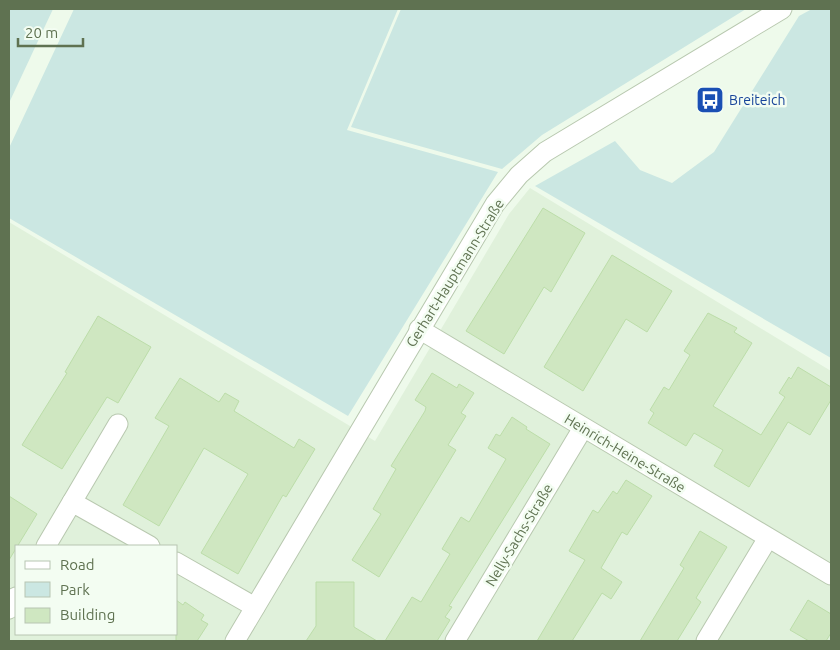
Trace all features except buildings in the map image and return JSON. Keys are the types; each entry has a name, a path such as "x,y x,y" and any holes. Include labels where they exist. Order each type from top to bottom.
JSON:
{"street":[{"name":"Gerhart-Hauptmann-Straße","path":"235,641 495,204 519,175 545,152 782,9"},
{"name":"Heinrich-Heine-Straße","path":"419,329 831,575"},
{"path":"47,545 118,424"},
{"name":"Nelly-Sachs-Straße","path":"455,641 583,428"},
{"path":"72,502 148,545"},
{"path":"706,641 768,538"},
{"path":"178,563 255,607"}],"shaded area":[{"path":"530,188 831,371 831,641 9,641 9,222 375,441 509,214"}],"green space":[{"path":"9,9 53,9 9,103"},
{"path":"74,9 398,9 347,130 498,172 348,416 9,218 9,148"},
{"path":"401,9 746,9 542,135 502,169 351,127"},
{"path":"812,9 831,9 831,358 535,186 615,141 640,170 672,183 714,152 799,16"}],"place":[{"name":"Breiteich","path":"710,100"}]}
